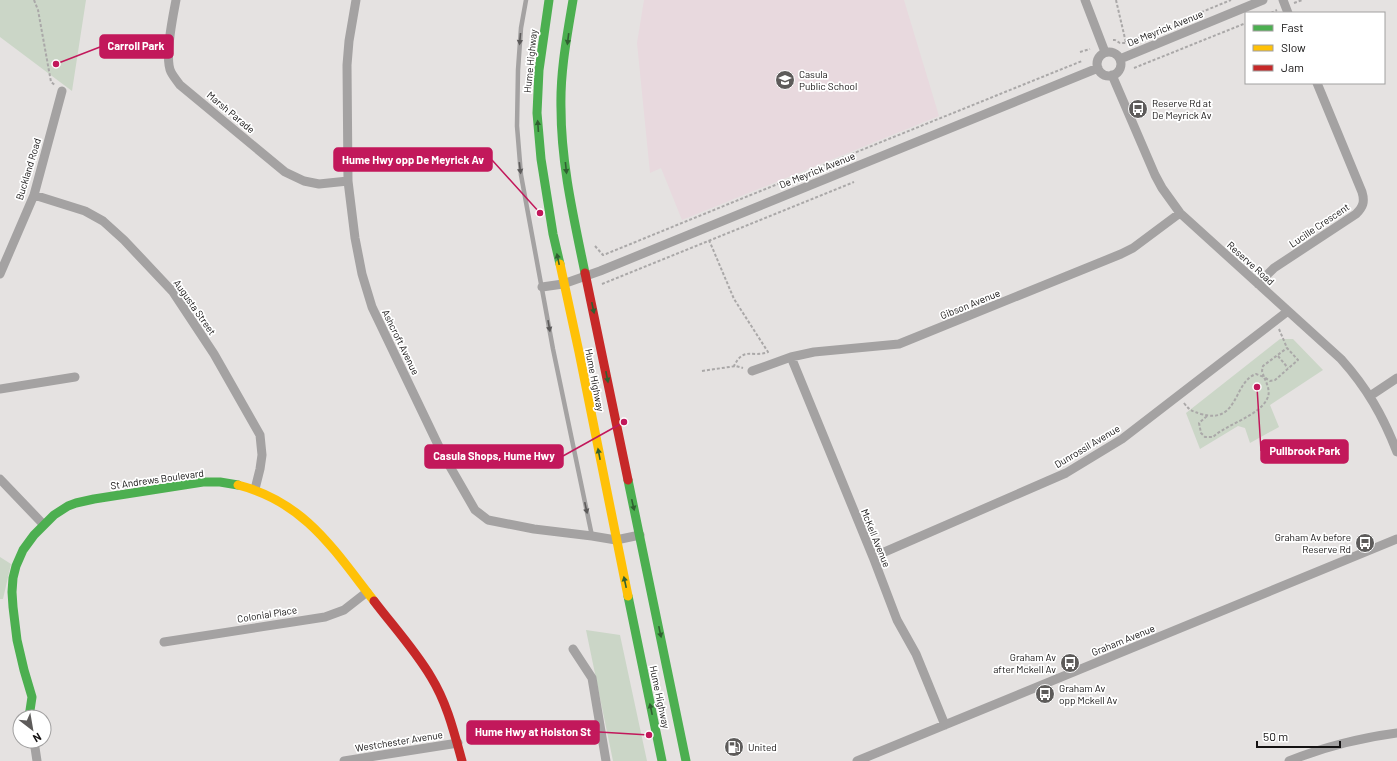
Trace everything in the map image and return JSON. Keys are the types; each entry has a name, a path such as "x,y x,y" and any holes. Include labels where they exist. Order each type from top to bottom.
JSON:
{"main road":[{"name":"Hume Highway","path":"549,0 538,70 537,112 540,159 563,284 579,352 662,761"},
{"name":"Hume Highway","path":"573,0 562,84 561,121 568,181 586,276 686,761"},
{"name":"St Andrews Boulevard","path":"29,709 33,698 27,682 15,625 12,607 12,588 15,567 22,553 43,524 62,509 80,502 198,483 223,482 254,489 273,496 309,522 325,538 417,656 432,678 450,717 462,761"}],"street":[{"name":"Marsh Parade","path":"176,0 169,41 169,57 170,71 180,85 285,172 304,181 319,184 348,181"},
{"name":"Ashcroft Avenue","path":"356,0 349,41 347,65 348,181 355,238 362,274 372,307 442,451 475,510 488,520 534,529 616,540 640,535"},
{"path":"1085,0 1105,52"},
{"name":"De Meyrick Avenue","path":"1120,59 1263,0"},
{"path":"1282,0 1288,12"},
{"path":"1105,52 1116,53 1120,59 1120,67 1116,73 1112,75 1102,74 1098,68 1097,64 1099,57 1105,52"},
{"name":"De Meyrick Avenue","path":"542,287 563,284 586,276 1098,68"},
{"name":"Reserve Road","path":"1112,75 1155,176 1180,213 1341,359 1356,375 1370,396 1386,426 1397,452"},
{"name":"Lucille Crescent","path":"1258,284 1274,268 1356,214 1364,203 1362,192 1317,84"},
{"name":"Buckland Road","path":"0,274 34,195 62,91"},
{"name":"Augusta Street","path":"34,195 85,211 103,221 124,240 173,292 214,354 260,435 262,455 254,489"},
{"name":"Gibson Avenue","path":"752,371 790,358 814,352 899,344 1121,254 1133,248 1180,213"},
{"name":"Dunrossil Avenue","path":"873,557 1066,473 1122,439 1288,311"},
{"name":"McKell Avenue","path":"790,358 873,557 897,620 916,654 945,725"},
{"path":"0,389 75,377"},
{"path":"1370,396 1397,378"},
{"path":"0,479 43,524"},
{"name":"Graham Avenue","path":"857,761 1397,539"},
{"name":"Colonial Place","path":"164,642 325,617 344,610 367,592"},
{"path":"573,649 592,678 606,761"},
{"path":"1289,761 1338,744 1397,733"},
{"name":"Westchester Avenue","path":"344,761 458,743"},
{"path":"35,749 37,761"}],"lane":[{"path":"526,0 521,28 518,70 518,145 524,200 592,536"}],"path":[{"path":"34,0 38,10 51,82 62,91"},
{"path":"1113,40 1120,43 1126,43 1116,0"},
{"name":"De Meyrick Avenue","path":"1126,43 1231,0"},
{"path":"1134,68 1245,23"},
{"path":"1080,52 1090,50"},
{"name":"De Meyrick Avenue","path":"593,243 595,248 603,255 1082,61"},
{"path":"602,284 854,182"},
{"path":"709,240 734,299 768,352 762,354 744,354 737,360 734,366"},
{"path":"1179,396 1189,411 1207,416 1216,416 1234,404 1241,387 1252,375 1256,374 1270,381 1275,380 1298,360 1287,348 1280,332 1273,322"},
{"path":"1207,416 1199,423 1201,433 1205,437 1213,437 1217,433 1259,408 1268,398 1268,387 1262,371 1263,366 1287,348"},
{"path":"1278,356 1288,368"},
{"path":"702,371 734,366 752,371"}],"shaded area":[{"name":"Casula Public School","path":"644,0 904,0 939,116 682,220 661,168 650,173 637,43"}],"green space":[{"path":"0,0 86,0 72,91 0,37"},
{"path":"1280,339 1293,339 1323,370 1270,405 1279,427 1250,443 1245,428 1238,426 1200,449 1186,413"},
{"path":"0,557 11,564 3,599 0,599"},
{"path":"586,630 620,635 647,761 613,761"}],"traffic: fast":[{"path":"549,0 539,70 537,113 541,159 553,234 560,264"},
{"path":"573,0 563,68 561,94 562,129 563,150 569,191 585,273"},
{"path":"628,480 686,761"},
{"path":"30,709 32,697 17,640 12,592 16,566 23,550 34,535 54,515 76,503 203,482 220,482 238,485"},
{"path":"628,596 662,761"}],"traffic: slow":[{"path":"560,264 628,596"},
{"path":"238,485 261,493 282,503 300,516 331,546 374,601"}],"traffic: jam":[{"path":"585,273 628,480"},
{"path":"374,601 418,657 437,687 450,718 462,761"}],"place":[{"name":"Carroll Park","path":"56,64"},
{"name":"Casula Public School","path":"785,80"},
{"name":"Reserve Rd at De Meyrick Av","path":"1138,109"},
{"name":"Hume Hwy opp De Meyrick Av","path":"540,213"},
{"name":"Pullbrook Park","path":"1257,387"},
{"name":"Casula Shops, Hume Hwy","path":"624,422"},
{"name":"Graham Av before Reserve Rd","path":"1365,543"},
{"name":"Graham Av after Mckell Av","path":"1070,663"},
{"name":"Graham Av opp Mckell Av","path":"1045,694"},
{"name":"Hume Hwy at Holston St","path":"649,735"},
{"name":"United","path":"734,747"}]}
